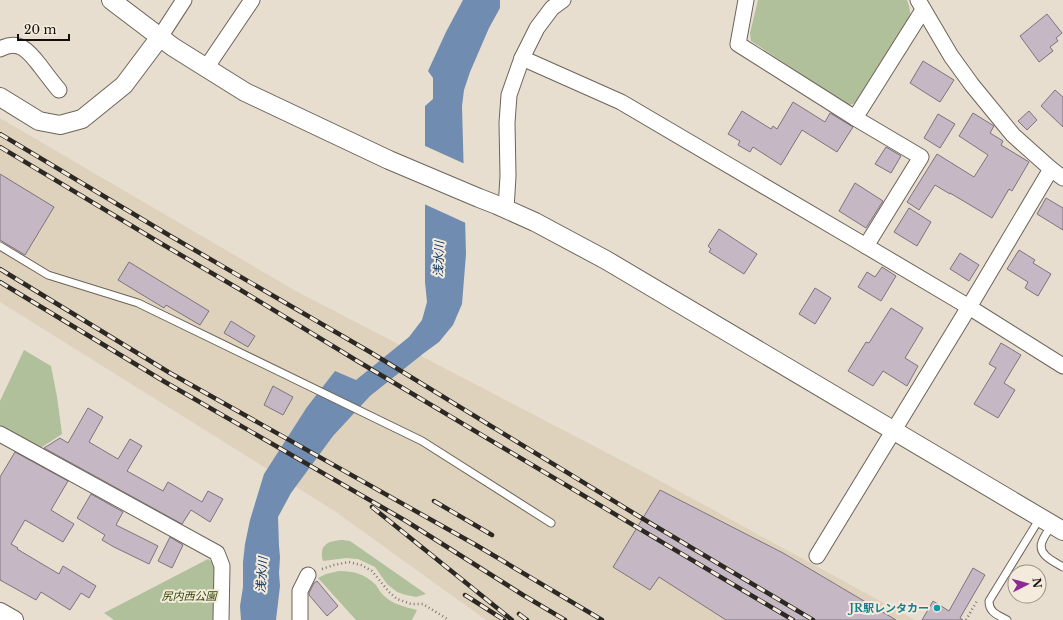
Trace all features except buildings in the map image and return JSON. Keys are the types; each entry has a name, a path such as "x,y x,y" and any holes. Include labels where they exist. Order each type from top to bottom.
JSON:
{"street":[{"path":"111,0 173,48 245,92 389,160 535,222 606,260 1052,524"},
{"path":"0,97 39,121 60,125 82,119 124,85 160,37 184,0"},
{"path":"206,68 252,0"},
{"path":"746,0 738,44 854,118 921,157 866,246"},
{"path":"506,209 508,176 508,95 522,58 537,28 554,3"},
{"path":"817,556 970,308 1057,174 1013,134 972,85 951,56 921,5 854,118"},
{"path":"0,49 10,45 21,47 29,51 59,90"},
{"path":"522,58 621,102 970,308 1063,366"},
{"path":"0,434 217,553 222,566 222,620"},
{"path":"300,620 300,591 308,575"},
{"path":"0,612 14,620"}],"lane":[{"path":"0,246 48,275 138,303 422,440 551,523"},
{"path":"1052,524 1042,542 1042,550 1046,556 1063,568"},
{"path":"1007,620 992,611 989,606 989,601 1052,524"}],"path":[{"path":"308,575 319,569 349,562 361,565 372,572 397,599 411,604 423,604 449,620"}],"shaded area":[{"path":"0,118 296,291 640,470 915,620 486,620 333,510 0,302"}],"green space":[{"path":"758,0 907,0 911,17 857,103 848,105 751,41 750,33"},
{"path":"24,350 51,366 57,397 62,434 39,449 0,428 0,401"},
{"path":"332,541 350,541 426,594 416,597 397,592 387,584 375,567 358,559 346,558 323,561 322,551 325,545"},
{"name":"尻内西公園","path":"208,559 214,564 214,620 114,620 104,613"},
{"path":"339,571 350,572 363,576 372,581 382,594 390,601 417,610 412,620 356,620 318,578 326,574"}],"water":[{"name":"浅水川","path":"463,0 500,0 500,8 489,28 464,90 462,106 466,254 462,304 453,325 439,342 370,396 333,436 291,493 278,517 280,586 276,620 241,620 240,606 243,587 245,544 250,520 264,474 307,407 335,371 356,380 409,337 422,320 427,302 425,282 425,106 433,99 433,78 428,71"}],"pier":[{"path":"423,145 465,164 468,224 422,203"}],"railway":[{"path":"0,134 167,234 370,352 640,517 813,620"},
{"path":"0,147 793,620"},
{"path":"0,269 170,373 476,545 602,620"},
{"path":"0,282 165,382 406,521 565,620"},
{"path":"434,501 492,535"},
{"path":"372,507 512,620"},
{"path":"465,595 504,620"},
{"path":"519,614 527,620"}],"place":[{"name":"JR駅レンタカー","path":"937,608"}]}
